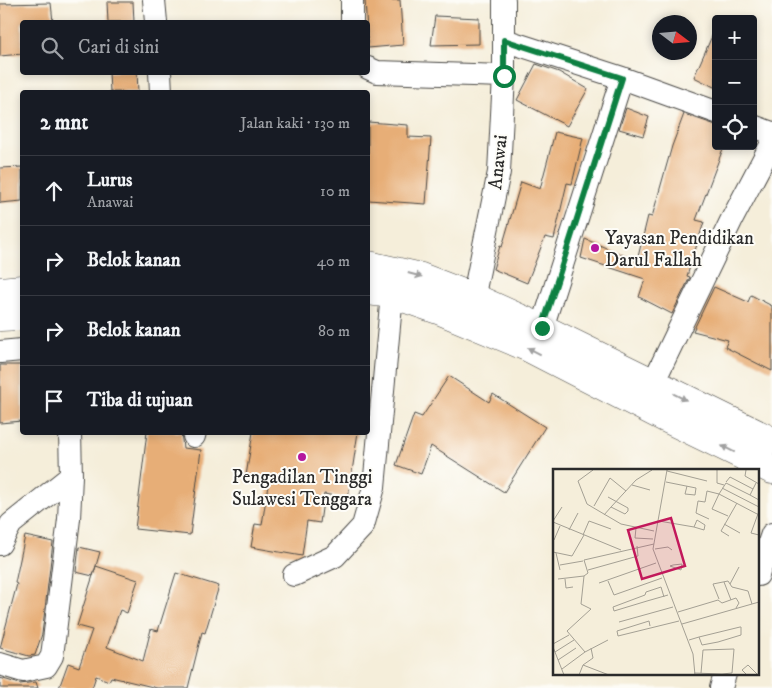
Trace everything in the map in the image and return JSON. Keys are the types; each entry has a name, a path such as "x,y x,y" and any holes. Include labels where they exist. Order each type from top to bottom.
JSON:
{"highway":[{"path":"370,265 421,277 527,347 583,362 772,470"},
{"path":"0,291 20,289"},
{"path":"380,292 471,310 542,328 583,362"},
{"path":"0,317 20,316"},
{"path":"614,378 653,383 772,441"}],"street":[{"path":"154,0 156,20"},
{"path":"352,0 352,20"},
{"name":"Anawai","path":"471,310 499,172 504,76 504,0"},
{"path":"504,40 622,78 712,111"},
{"path":"370,69 377,72 504,76"},
{"path":"160,75 161,90"},
{"path":"542,328 622,78"},
{"path":"757,127 772,133"},
{"path":"653,383 731,220 772,143"},
{"path":"294,575 335,556 363,526 374,487 380,292"},
{"path":"0,352 20,350"},
{"path":"0,664 23,671 46,666 52,656 69,519 70,435"},
{"path":"0,544 12,524 71,476"},
{"path":"760,569 772,534"}],"building":[{"path":"365,0 400,0 403,45 370,48 370,20 366,20"},
{"path":"107,2 133,2 134,20 108,20"},
{"path":"51,3 53,20 20,20 20,54 0,56 0,4"},
{"path":"435,16 479,18 479,44 431,45"},
{"path":"712,36 712,86 694,77"},
{"path":"536,64 559,72 588,89 567,126 517,100"},
{"path":"109,75 137,75 138,90 110,90"},
{"path":"626,108 649,117 643,136 619,129"},
{"path":"684,114 712,124 712,150 722,150 696,220 704,222 687,276 690,277 672,314 639,297 645,279 581,258 585,239 637,261 648,216 652,217 672,146"},
{"path":"370,122 408,125 408,137 431,138 426,204 370,200"},
{"path":"555,132 583,138 572,184 567,183 554,239 545,237 527,283 493,269 500,246 502,247 521,182 540,189"},
{"path":"20,167 20,201 0,203 0,168"},
{"path":"714,287 748,302 751,295 772,306 772,371 725,347 728,340 693,331"},
{"path":"0,365 20,365 20,421 0,423"},
{"path":"449,376 489,402 493,394 545,427 504,492 431,446 421,474 396,465 414,414 422,417"},
{"path":"147,435 181,435 183,448 201,450 190,535 135,529"},
{"name":"Pengadilan Tinggi Sulawesi Tenggara","path":"253,435 358,435 348,498 324,494 320,523 307,521 302,556 251,547 255,524 262,525 268,485 245,482"},
{"path":"25,536 53,542 42,634 35,655 29,656 0,648 17,584 15,583"},
{"path":"79,547 100,552 93,576 76,572"},
{"path":"96,566 138,580 127,613 120,610 107,647 143,661 151,629 158,631 176,573 219,586 205,633 202,632 188,688 157,688 111,677 109,681 96,676 92,688 59,688 68,663 79,667 92,630 77,626"},
{"path":"0,678 20,684 36,682 38,688 0,688"}],"place":[{"name":"Yayasan Pendidikan Darul Fallah","path":"595,248"},
{"name":"Pengadilan Tinggi Sulawesi Tenggara","path":"302,457"}],"route":[{"path":"504,76 504,40 622,78 542,328"}]}
